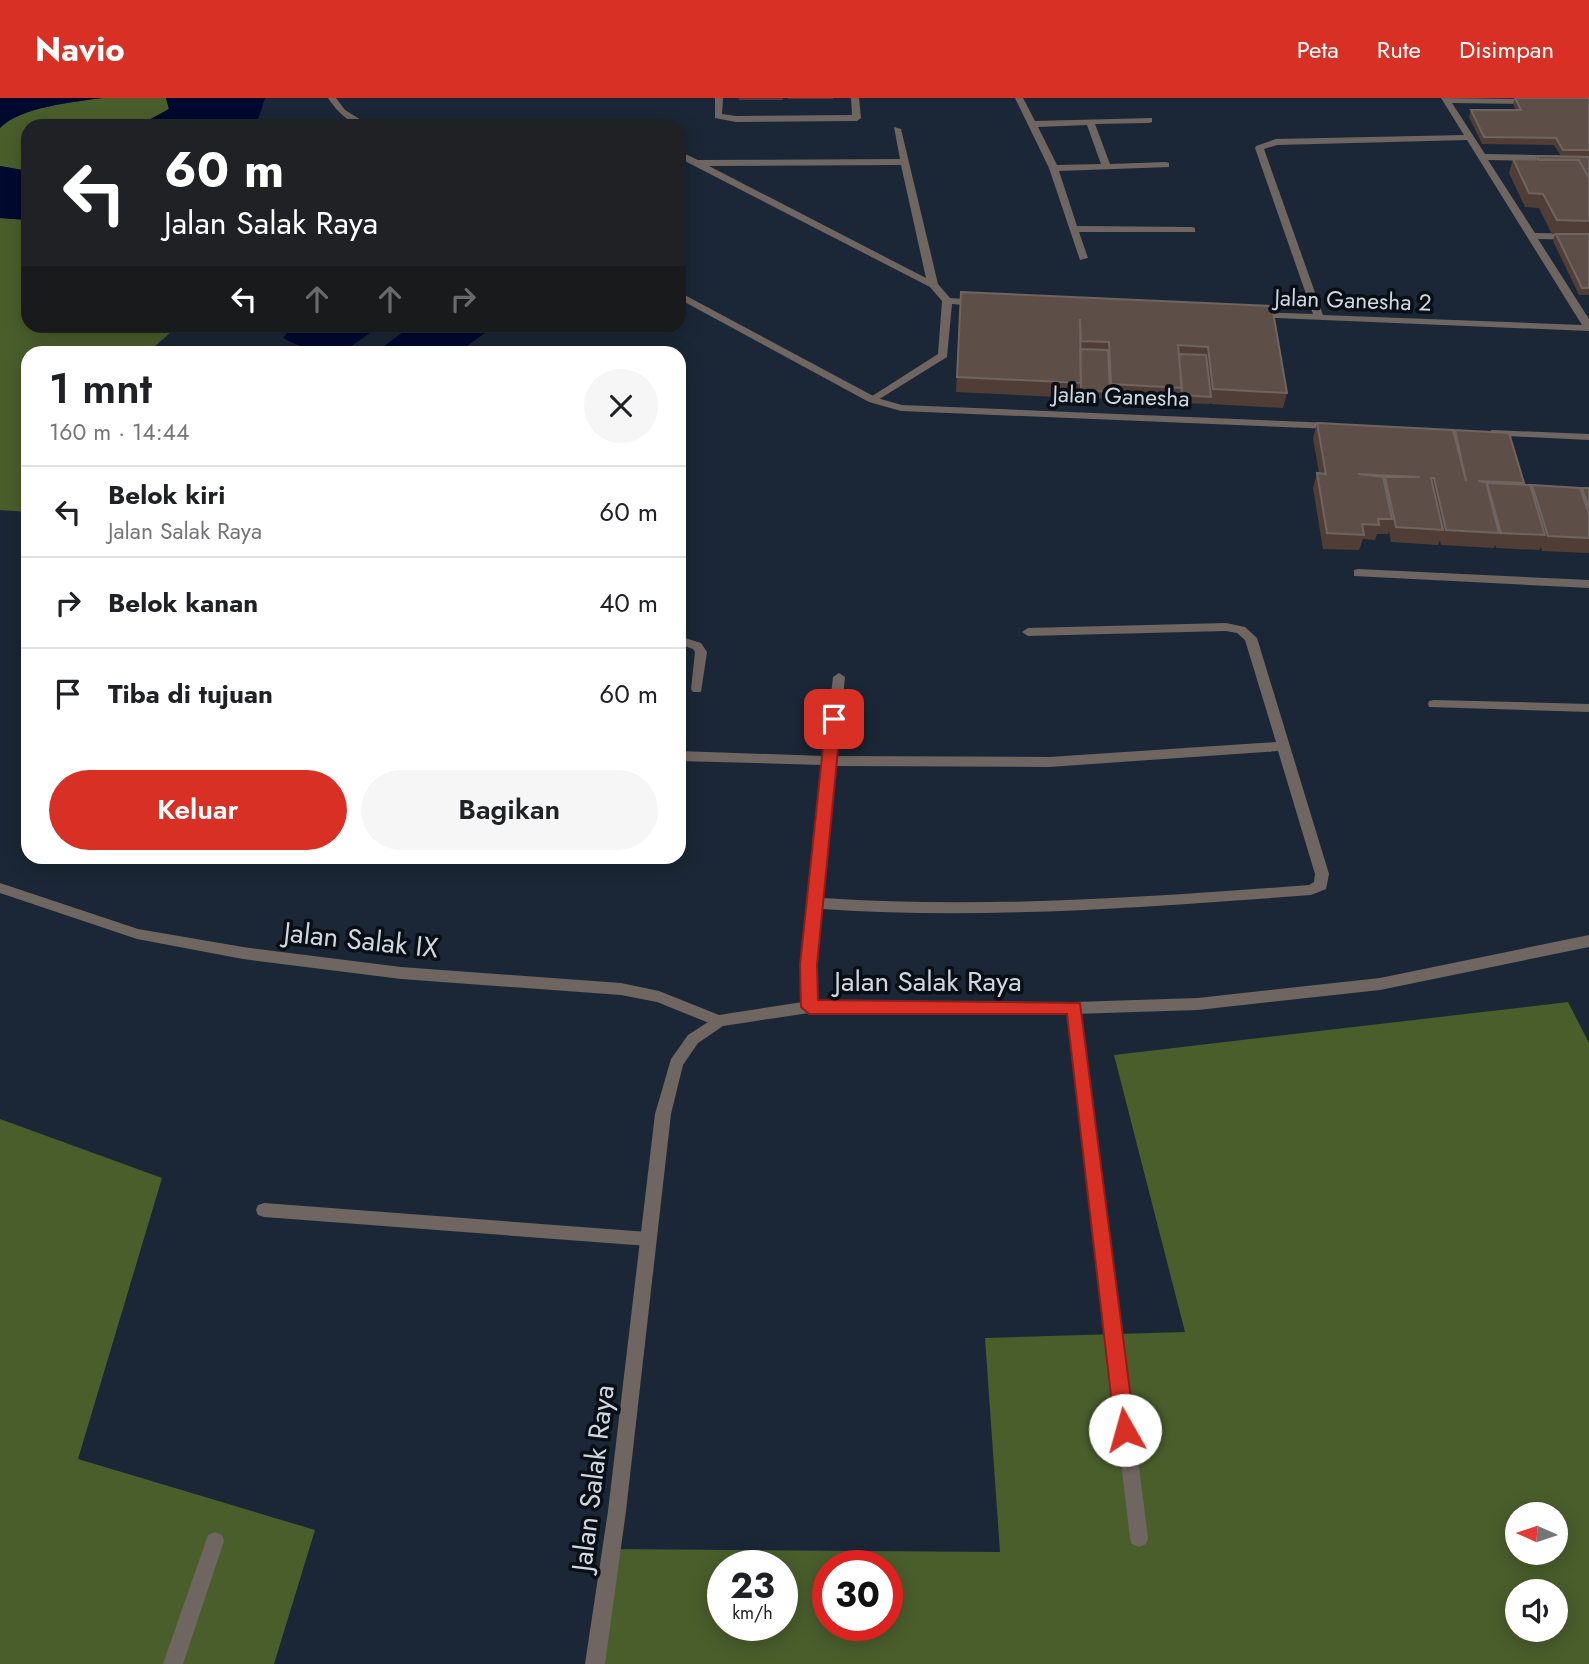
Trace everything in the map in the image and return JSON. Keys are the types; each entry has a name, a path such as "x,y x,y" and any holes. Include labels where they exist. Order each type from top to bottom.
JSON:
{"street":[{"path":"333,98 342,112 354,119"},
{"path":"719,98 718,116 723,118 857,118 855,98"},
{"path":"1019,98 1035,124 1055,168 1083,258"},
{"path":"1446,99 1549,101"},
{"path":"1446,99 1589,328"},
{"path":"1035,124 1149,120"},
{"path":"1090,122 1107,167"},
{"path":"897,129 902,162 933,285"},
{"path":"1319,318 1259,148 1276,142 1470,137"},
{"path":"686,157 933,285 947,301 943,355 873,400"},
{"path":"1484,157 1589,159"},
{"path":"698,163 902,162"},
{"path":"1055,168 1167,165"},
{"path":"1074,229 1192,230"},
{"path":"1533,236 1589,237"},
{"name":"Jalan Ganesha","path":"686,299 873,400 901,408 1341,427"},
{"path":"1572,300 1589,300"},
{"path":"947,301 988,303"},
{"name":"Jalan Ganesha 2","path":"1250,315 1589,328"},
{"path":"1479,432 1589,437"},
{"path":"1357,573 1589,584"},
{"path":"815,903 860,907 1051,908 1311,890 1321,885 1322,874 1251,638 1241,630 1226,627 1028,632"},
{"path":"686,642 697,646 701,652 697,689"},
{"path":"809,1007 809,965 839,677"},
{"path":"1434,704 1589,708"},
{"path":"686,756 829,761 1049,762 1283,746"},
{"name":"Jalan Salak IX","path":"0,888 137,934 190,944 401,973 621,989 659,997 719,1021"},
{"name":"Jalan Salak Raya","path":"596,1664 617,1511 663,1114 676,1063 693,1039 719,1021 809,1007 1198,1004 1380,984 1589,941"},
{"path":"1074,1007 1139,1538"},
{"path":"264,1210 648,1239"},
{"path":"173,1664 215,1541"}],"green space":[{"path":"102,98 166,98 169,109 151,119 21,119 21,170 0,166 0,128 20,115"},
{"path":"0,218 21,220 21,333 170,333 155,346 21,346 21,512 0,510"},
{"path":"1568,1002 1589,1043 1589,1664 594,1664 612,1549 741,1550 707,1550 707,1641 798,1641 798,1550 812,1551 812,1641 903,1641 903,1551 1000,1552 985,1338 1185,1332 1114,1055"},
{"path":"0,1119 162,1178 78,1459 315,1530 274,1664 0,1664"}],"water":[{"path":"0,98 102,98 34,110 20,115 0,128"},
{"path":"166,98 265,98 258,119 151,119 169,109"},
{"path":"0,166 21,170 21,220 0,218"},
{"path":"287,333 370,333 350,346 300,346 283,338"},
{"path":"402,333 485,333 467,346 384,346"}],"building":[{"path":"1515,98 1589,98 1589,150 1563,150 1556,138 1484,137 1471,110 1521,110"},
{"path":"1537,156 1589,157 1589,178 1579,160 1539,160"},
{"path":"1513,159 1579,160 1589,178 1589,221 1557,220 1543,194 1529,193"},
{"path":"1556,234 1589,234 1589,288 1582,288"},
{"path":"961,292 1272,306 1287,393 1213,389 1208,347 1178,345 1182,388 1111,384 1109,342 1081,341 1080,319 1081,383 957,377"},
{"path":"1080,349 1108,350 1110,392 1081,390"},
{"path":"1179,354 1206,355 1211,397 1182,395"},
{"path":"1317,423 1453,430 1466,481 1455,430 1509,433 1524,483 1478,481 1486,482 1499,533 1446,530 1434,478 1431,478 1443,530 1396,527 1385,477 1420,477 1358,474 1383,477 1392,519 1378,519 1379,525 1362,524 1364,535 1327,533 1317,473 1326,474"},
{"path":"1487,483 1530,485 1545,535 1501,533"},
{"path":"1532,485 1580,488 1589,514 1589,538 1548,536"},
{"path":"1582,488 1589,488 1589,508"}],"route":[{"path":"834,719 809,965 809,1007 1074,1007 1125,1430"}]}
